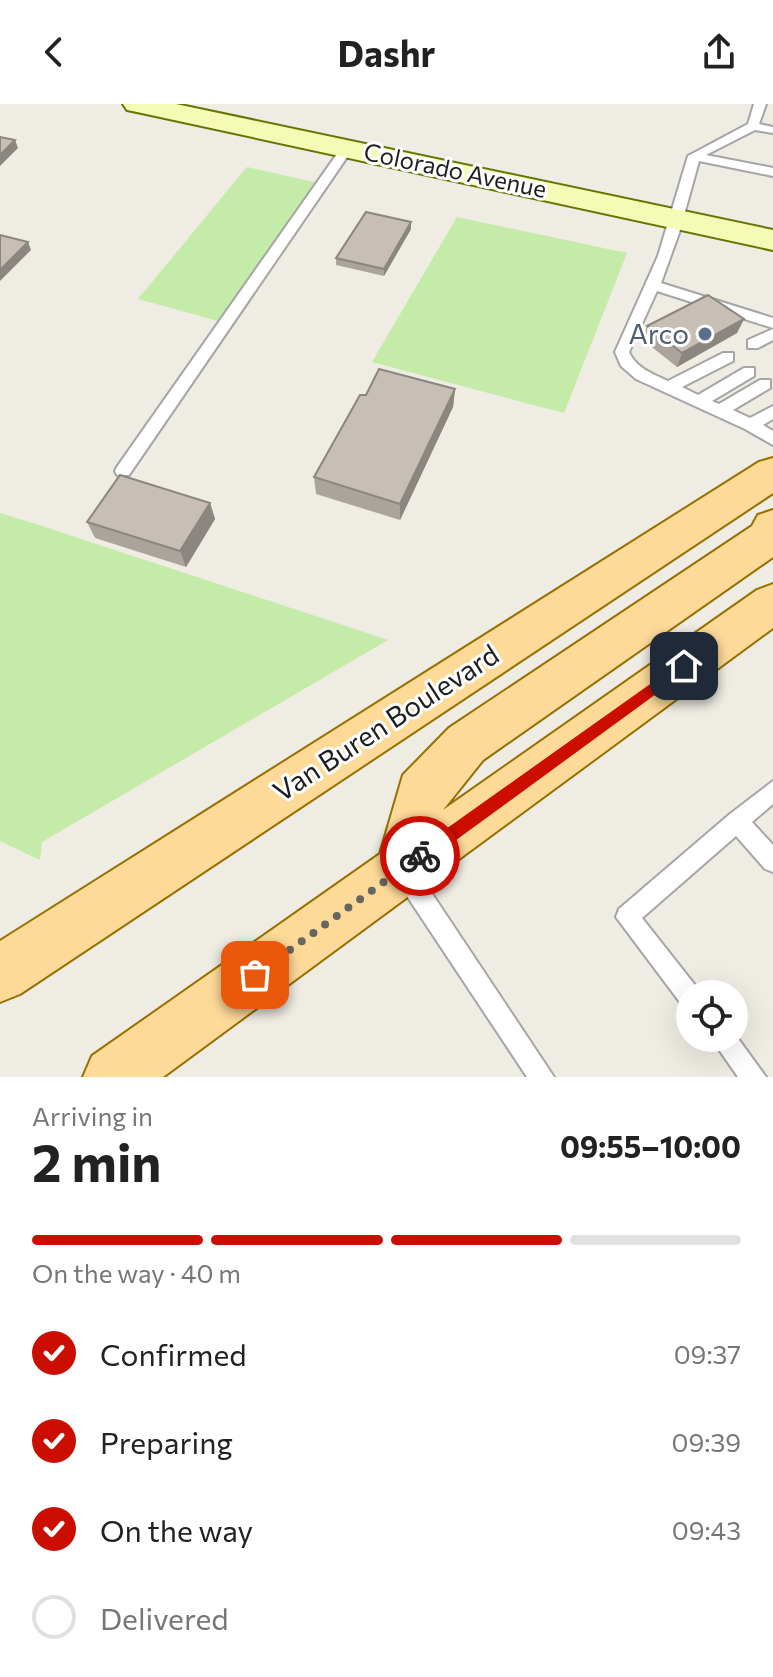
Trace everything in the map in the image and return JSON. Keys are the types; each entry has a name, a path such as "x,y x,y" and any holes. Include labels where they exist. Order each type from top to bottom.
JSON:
{"main road":[{"name":"Van Buren Boulevard","path":"0,974 773,473"},
{"path":"403,869 421,793 466,744 768,538 773,527"},
{"path":"113,1077 773,603"}],"street":[{"name":"Colorado Avenue","path":"137,104 773,240"}],"lane":[{"path":"753,126 760,104"},
{"path":"773,130 753,126 694,156 679,220 656,286 622,352 626,362 641,375 751,425 773,439"},
{"path":"123,471 348,147"},
{"path":"694,156 773,172"},
{"path":"656,286 773,323"},
{"path":"753,344 773,334"},
{"path":"669,387 728,357"},
{"path":"699,401 749,372"},
{"path":"720,411 765,384"},
{"path":"751,425 773,412"},
{"path":"677,980 627,917 773,791"},
{"path":"737,821 773,861"},
{"path":"403,869 542,1077"},
{"path":"734,1052 754,1077"}],"green space":[{"path":"247,167 318,183 218,321 138,299"},
{"path":"457,217 627,253 564,413 372,362"},
{"path":"0,513 388,640 42,842 40,860 0,841"}],"building":[{"path":"0,137 15,140 0,155"},
{"path":"366,212 411,222 384,269 336,258"},
{"path":"0,235 28,242 0,270"},
{"path":"708,295 744,319 682,353 647,326"},
{"path":"379,369 455,389 400,504 314,477 360,395 366,395"},
{"path":"120,475 210,503 180,551 87,522"}],"way so far":[{"path":"255,975 420,856"}],"place":[{"name":"Arco","path":"705,334"}],"route":[{"path":"420,856 684,666"}]}
